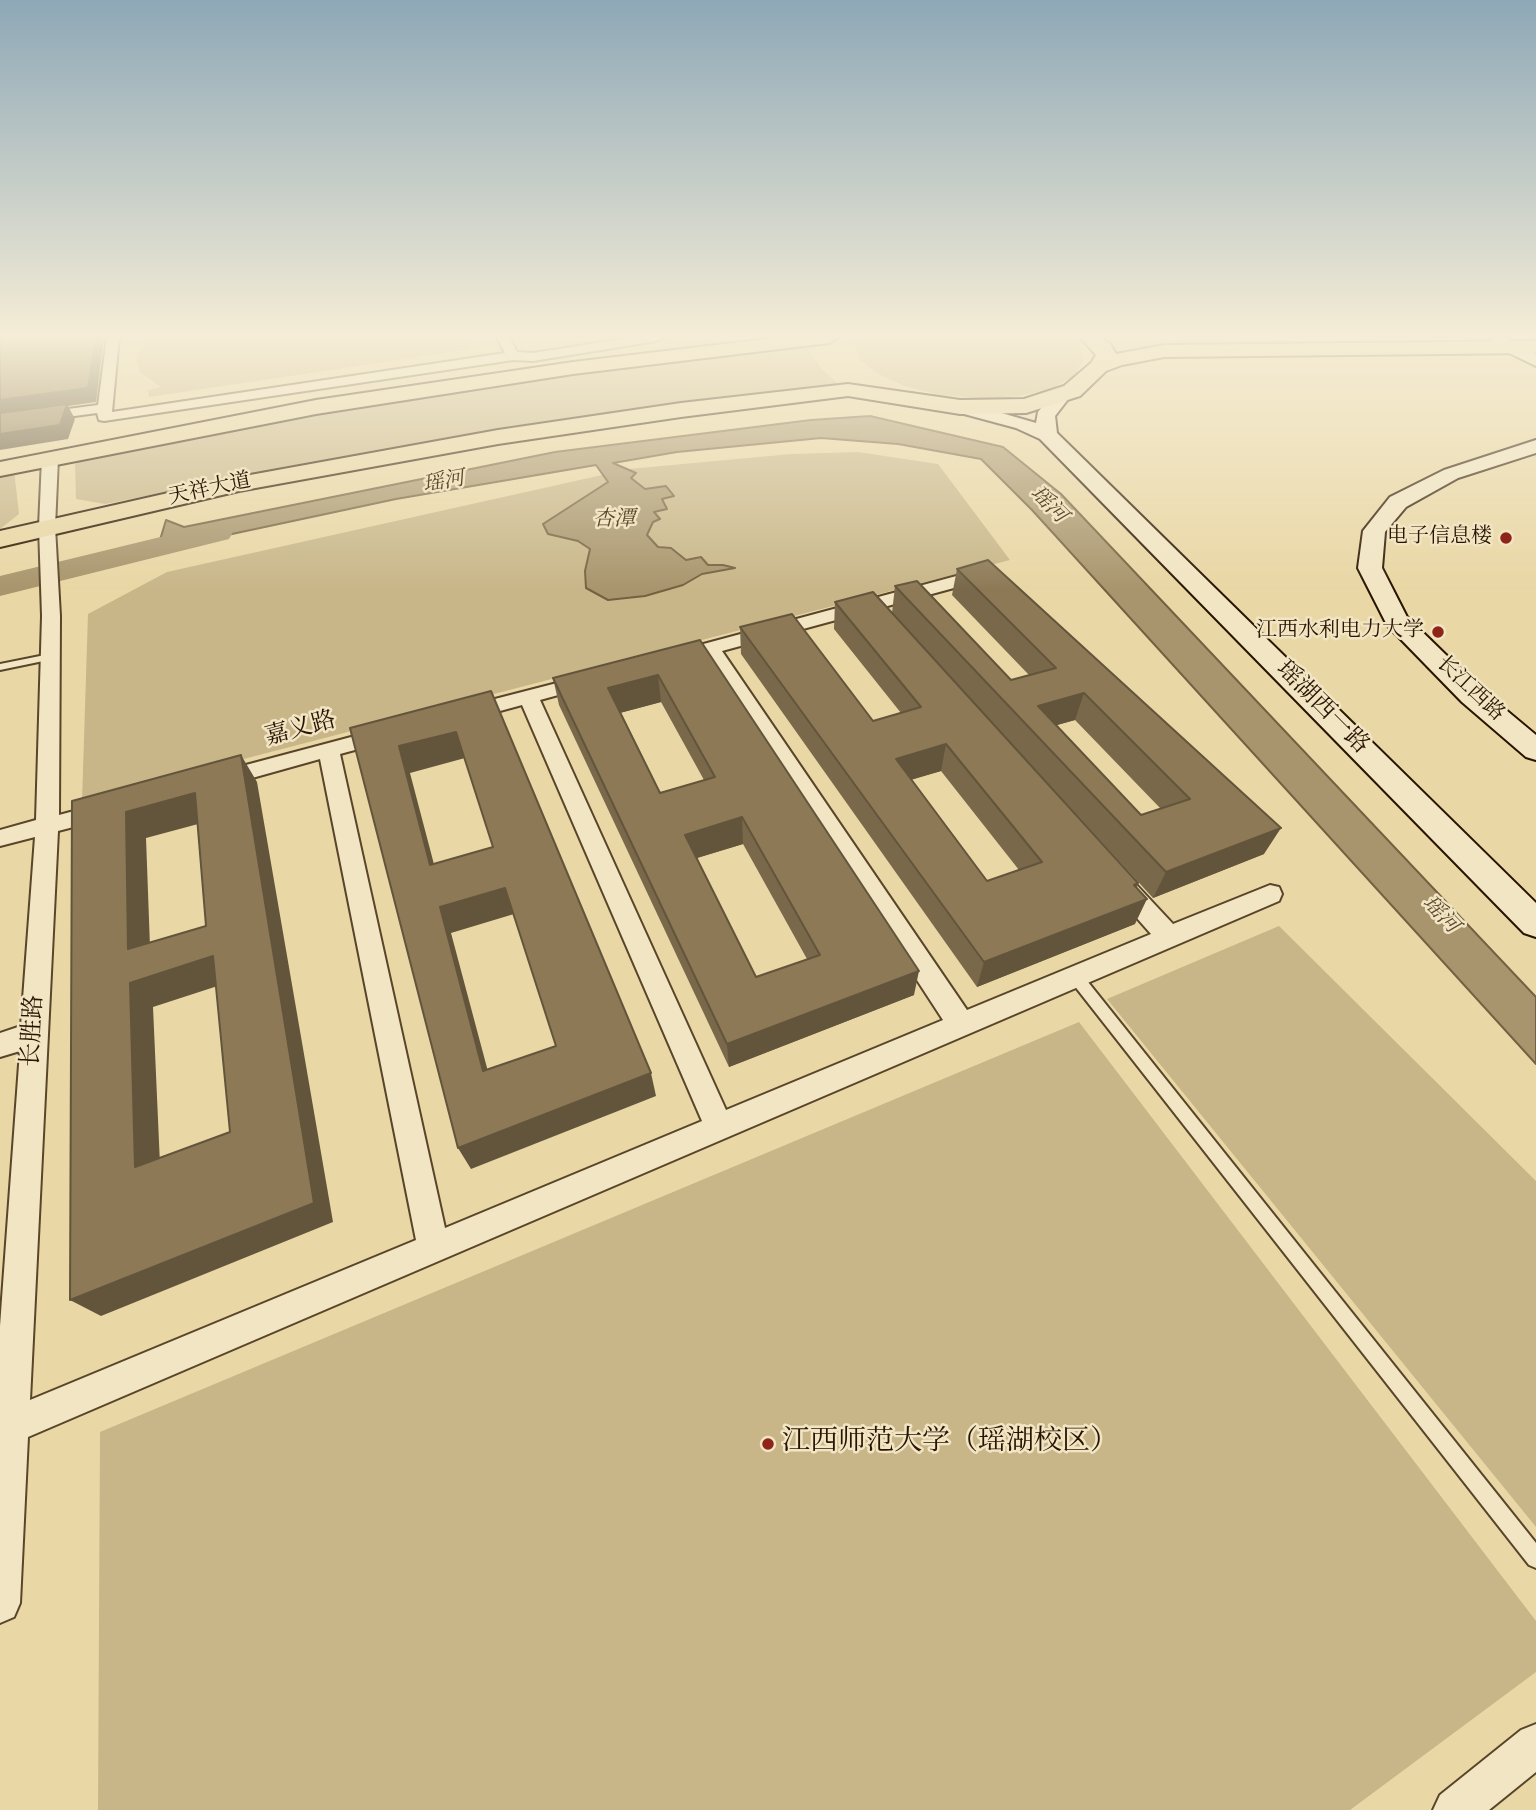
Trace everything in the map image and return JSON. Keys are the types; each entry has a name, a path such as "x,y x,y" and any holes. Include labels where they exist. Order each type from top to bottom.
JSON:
{"main road":[{"path":"0,470 241,421"},
{"name":"天祥大道","path":"0,538 47,536 239,484 498,437 603,421"}],"street":[{"path":"1014,421 1047,435"},
{"path":"1046,421 1047,435"},
{"name":"瑶湖西一路","path":"1047,435 1536,924"},
{"name":"长江西路","path":"1534,448 1451,474 1398,502 1374,531 1370,568 1396,620 1472,696 1536,750"},
{"name":"长胜路","path":"0,1603 47,826 51,617 47,536 50,458"},
{"path":"659,662 981,575"},
{"path":"871,605 890,626"},
{"path":"710,648 961,1024"},
{"path":"449,718 607,676"},
{"path":"529,697 719,1127"},
{"name":"嘉义路","path":"195,786 409,729"},
{"path":"329,750 433,1247"},
{"path":"0,838 128,804"},
{"path":"1103,864 1168,937"},
{"path":"11,1426 1270,894"},
{"path":"0,1045 35,1034"},
{"path":"1455,1810 1535,1749"}],"lane":[{"path":"0,667 50,657"},
{"path":"1075,976 1536,1558"}],"shaded area":[{"path":"267,421 552,421 105,504 76,499 75,464 91,456"},
{"path":"858,452 938,464 1010,560 82,801 88,614 167,572 629,469 791,454"},
{"path":"14,470 19,514 0,529 0,474"},
{"path":"1279,926 1536,1181 1536,1527 1107,999"},
{"path":"1079,1022 1536,1621 1536,1672 1350,1810 98,1810 100,1432"}],"water":[{"name":"杏潭","path":"799,421 893,421 1003,447 1061,494 1536,997 1536,1064 1032,510 981,459 898,444 821,438 677,452 613,463 636,473 631,478 645,489 666,486 674,496 662,499 667,509 654,512 660,519 653,522 647,535 658,547 671,548 686,560 701,557 708,565 735,568 702,574 683,585 645,596 608,600 586,588 585,571 590,549 578,541 548,534 543,524 608,482 596,465 396,499 157,550 166,520 184,527 555,452"}],"building":[{"path":"0,421 61,421 60,425 0,434"},
{"path":"988,560 1281,828 1166,872 895,586 917,581 1011,680 1056,668 957,569","holes":["1084,693 1190,799 1141,815 1038,706"]},
{"path":"873,592 1138,883 1134,885 1147,899 984,962 740,627 792,614 873,721 921,707 835,602","holes":["946,744 1042,862 987,881 896,759"]},
{"path":"700,640 919,971 727,1044 553,678","holes":["658,675 715,777 660,793 608,688","742,817 820,955 756,977 685,835"]},
{"path":"491,691 651,1073 458,1148 350,728","holes":["456,732 493,847 430,865 399,746","505,888 556,1046 483,1071 440,907"]},
{"path":"241,755 314,1203 70,1300 72,801","holes":["195,793 206,926 128,949 126,812","213,956 230,1132 135,1167 130,983"]}],"waterway":[{"name":"瑶河","path":"0,586 218,532"}],"place":[{"name":"电子信息楼","path":"1506,538"},
{"name":"江西水利电力大学","path":"1438,632"},
{"name":"江西师范大学（瑶湖校区）","path":"768,1444"}]}
